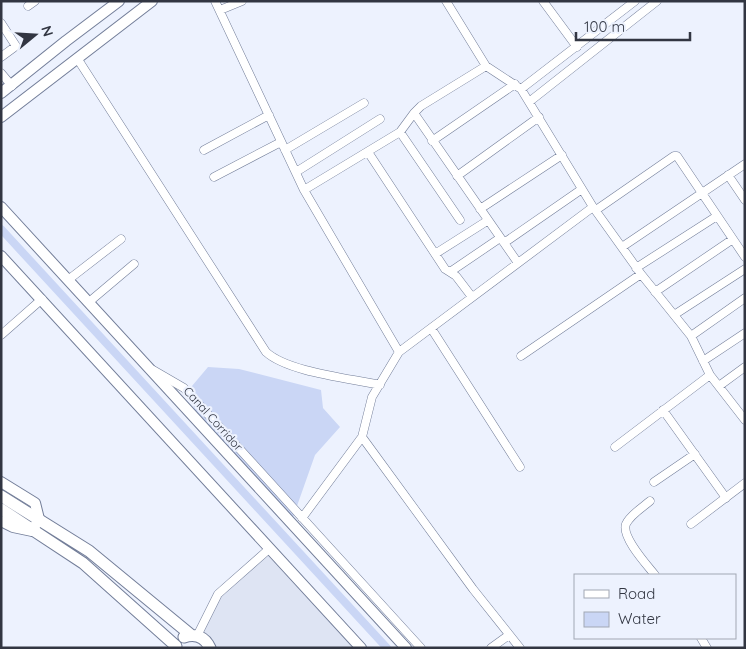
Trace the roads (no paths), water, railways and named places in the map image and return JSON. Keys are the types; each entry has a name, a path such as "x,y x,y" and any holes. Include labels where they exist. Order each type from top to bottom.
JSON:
{"main road":[{"path":"1,496 11,514"},
{"path":"1,509 83,563 176,647 180,640 194,635"},
{"path":"11,514 39,519 89,551 194,635 203,638 210,648"}],"street":[{"path":"1,93 119,1"},
{"path":"1,117 152,1"},
{"path":"215,1 304,190 399,352"},
{"path":"220,10 242,1"},
{"path":"446,1 486,66 518,87 529,102 594,209 638,271 690,336 710,374 745,420"},
{"path":"543,1 576,47"},
{"path":"432,141 518,87 576,47 635,1"},
{"path":"529,102 657,1"},
{"path":"1,23 16,46 1,57"},
{"path":"77,58 266,352 273,358 290,366 380,385"},
{"path":"304,190 400,132 421,106 486,66"},
{"path":"1,73 12,86"},
{"path":"285,150 364,103"},
{"path":"414,113 487,221 518,263"},
{"path":"204,150 269,115"},
{"path":"457,176 539,117"},
{"path":"296,172 380,119"},
{"path":"400,132 460,220"},
{"path":"214,178 281,142"},
{"path":"368,152 445,270 456,276 472,297"},
{"path":"302,518 362,437 372,397 399,352 518,263 594,209 676,155 745,257"},
{"path":"480,209 562,156"},
{"path":"622,247 745,164"},
{"path":"728,175 745,200"},
{"path":"450,272 582,189"},
{"name":"Canal Corridor","path":"1,207 406,648"},
{"path":"521,356 717,216"},
{"path":"435,254 487,221"},
{"path":"68,280 121,239"},
{"path":"655,292 735,242 745,240"},
{"path":"1,256 361,648"},
{"path":"89,302 134,264"},
{"path":"674,315 745,268"},
{"path":"690,336 745,298"},
{"path":"1,335 42,299"},
{"path":"431,328 520,467"},
{"path":"703,361 745,332"},
{"path":"719,386 745,367"},
{"path":"151,369 184,388 421,648"},
{"path":"615,447 710,374"},
{"path":"663,410 726,498"},
{"path":"362,437 520,648"},
{"path":"654,482 695,454"},
{"path":"1,482 35,503 39,519 32,531"},
{"path":"690,524 745,483"},
{"path":"650,501 628,521 626,529 628,538 654,574"},
{"path":"194,635 218,594 269,548"},
{"path":"491,648 509,635"}],"water":[{"path":"208,367 239,369 321,390 323,408 340,427 315,455 291,523 194,411 192,386"}],"waterway":[{"path":"1,229 387,648"}]}
